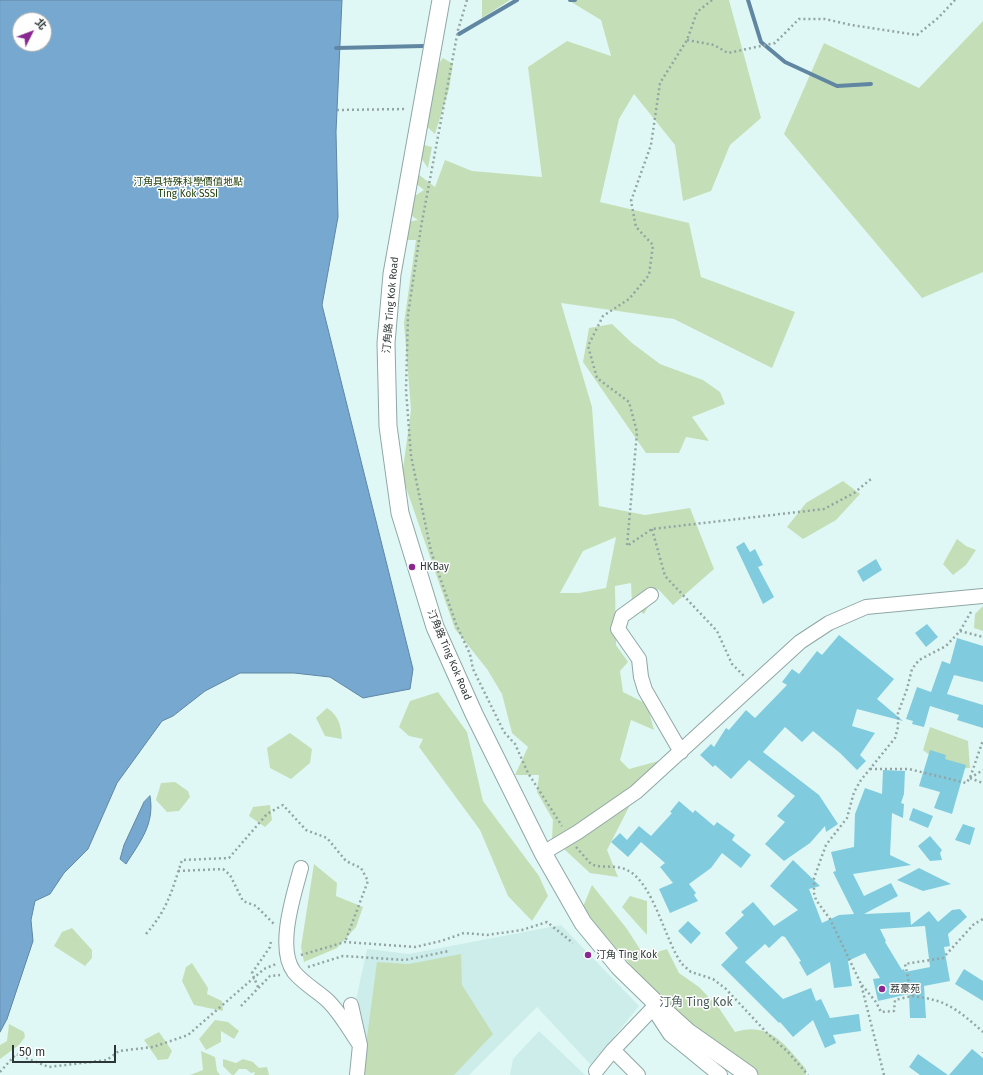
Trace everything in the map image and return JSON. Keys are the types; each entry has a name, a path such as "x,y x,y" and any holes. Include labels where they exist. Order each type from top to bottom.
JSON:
{"main road":[{"name":"汀角路 Ting Kok Road","path":"441,0 392,274 386,343 388,426 400,513 435,626 474,714 543,853 583,923 620,968 655,1006 688,1032 748,1075"}],"street":[{"path":"651,595 622,616 618,629 639,658 641,677 645,690 681,752"},
{"path":"543,853 636,792 752,685 815,631 855,611 878,605 981,596"},
{"path":"301,868 290,911 287,945 288,959 294,972 329,1002 360,1045"},
{"path":"351,1006 360,1045 357,1075"},
{"path":"596,1071 613,1050 655,1006 670,1034 720,1075"},
{"path":"613,1050 638,1075"}],"path":[{"path":"467,0 456,37 421,227 408,315 406,390 411,456 431,551 456,624 470,654 473,669 504,732 515,744 528,773 569,837 590,864 621,868 637,876 646,889 682,964 691,972 714,979 723,986 768,1034 788,1052 808,1075"},
{"path":"712,0 697,12 687,40 660,83 651,145 631,201 636,227 653,244 649,275 629,299 603,316 588,346 597,378 629,402 637,432 627,546 652,529 824,509 854,493 870,479"},
{"path":"687,40 714,45 728,53 775,43 799,19 825,19 851,25 916,35 938,18 955,0"},
{"path":"337,110 422,108"},
{"path":"652,529 665,576 717,631 732,664 752,685"},
{"path":"884,1075 861,984 830,919 816,900 813,887 816,872 826,845 847,818 854,792 869,768 895,738 898,727 898,713 915,663 946,646 960,631 981,596"},
{"path":"960,631 983,637"},
{"path":"970,778 983,740"},
{"path":"869,768 910,769 966,783 970,778 983,770"},
{"path":"970,778 983,783"},
{"path":"146,934 160,919 167,904 182,860 229,858 267,814 283,805 306,830 327,838 346,861 361,868 368,881 345,942"},
{"path":"178,871 223,869 230,875 243,901 256,906 274,925"},
{"path":"912,996 905,964 943,958 974,924 983,919"},
{"path":"0,1072 16,1054 49,1067 106,1060 119,1051 153,1047 188,1036 264,969 288,959 345,942 415,947 441,941 464,933 487,935 522,930 547,922 573,942"},
{"path":"258,987 253,980 252,973 270,946 272,939"},
{"path":"241,1006 270,976 294,972 320,962 343,956 405,960 449,951"},
{"path":"861,984 876,1002 881,1012 894,1011 895,1000 912,996 932,998 945,1002 983,1032"}],"shaded area":[{"path":"561,925 639,1006 591,1065 537,1007 469,1075 351,1075 356,1000 367,949 409,954"},
{"path":"539,1031 585,1075 510,1075 513,1059"}],"green space":[{"path":"482,0 510,0 482,18"},
{"path":"568,0 729,0 761,118 730,145 711,191 683,201 675,145 634,94 619,119 600,202 689,223 701,277 795,312 772,368 674,319 561,303 592,407 599,506 645,515 690,508 714,569 673,605 658,589 644,614 632,605 631,583 615,586 616,645 628,662 620,671 623,692 647,704 654,730 631,720 620,760 629,769 662,760 674,765 630,805 607,850 618,877 590,873 552,838 553,820 537,792 539,775 515,775 528,747 512,733 502,694 487,669 455,629 402,476 411,410 404,323 416,240 404,240 408,222 418,220 409,214 413,197 424,190 414,182 418,174 435,187 445,160 472,171 542,177 528,67 567,41 611,56 601,20","holes":["616,537 606,588 579,593 560,593 583,551"]},
{"path":"983,21 983,272 922,298 784,134 824,43 919,88"},
{"path":"443,58 453,64 449,89 435,134 424,124 432,100 436,67"},
{"path":"424,145 432,147 428,168 421,158"},
{"path":"612,324 632,343 660,364 703,380 720,392 725,404 692,417 709,441 686,437 679,453 646,453 583,362 589,328"},
{"path":"843,481 860,494 836,520 803,539 787,527 806,503"},
{"path":"957,539 966,546 976,550 966,565 953,575 943,564"},
{"path":"983,606 983,631 974,628 975,614"},
{"path":"438,692 467,732 483,801 539,876 548,896 532,921 508,896 480,830 419,747 423,739 409,736 399,727 410,701"},
{"path":"327,708 339,721 342,739 325,736 316,718"},
{"path":"930,727 968,741 970,768 948,769 923,750"},
{"path":"290,733 312,749 310,763 291,779 270,768 267,748"},
{"path":"175,782 188,791 190,797 179,811 167,812 156,800 161,783"},
{"path":"270,805 272,820 265,827 249,816 253,807"},
{"path":"314,864 337,883 336,896 363,907 356,927 337,948 304,962 301,947"},
{"path":"592,885 627,929 647,960 654,953 667,949 679,973 699,987 719,1008 735,1032 747,1029 758,1030 776,1037 806,1069 806,1075 737,1075 709,1039 661,1000 582,909"},
{"path":"630,896 647,901 647,935 622,907"},
{"path":"72,928 92,950 92,958 85,966 54,946 62,932"},
{"path":"461,954 462,985 493,1034 454,1075 362,1075 377,962 409,964"},
{"path":"192,963 208,988 207,994 222,1001 223,1011 194,1005 182,981 186,967"},
{"path":"215,1020 228,1022 239,1031 234,1039 221,1031 221,1042 206,1050 199,1039"},
{"path":"9,1024 24,1032 25,1037 19,1045 0,1059 0,1045 7,1041"},
{"path":"159,1032 172,1051 168,1059 158,1060 144,1040"},
{"path":"201,1051 215,1057 217,1071 220,1075 190,1075 203,1070"},
{"path":"223,1059 236,1063 243,1059 253,1062 259,1068 267,1067 269,1075 254,1075 255,1072 251,1073 246,1069 239,1069 234,1075 232,1075 223,1066"}],"water":[{"name":"汀角具特殊科學價值地點 Ting Kok SSSI","path":"0,0 342,0 336,132 338,217 322,305 413,669 410,689 363,698 330,677 294,673 240,673 205,691 173,716 162,721 117,783 88,849 64,873 50,894 35,901 31,920 33,941 7,1019 0,1032"},
{"path":"150,796 151,806 148,824 141,840 126,864 120,859 124,845 144,802"}],"building":[{"path":"744,542 750,552 755,549 763,565 758,567 774,597 763,604 736,547"},
{"path":"876,559 882,570 863,582 857,571"},
{"path":"927,624 938,637 926,647 915,633"},
{"path":"839,635 894,679 877,699 903,721 857,709 852,726 875,733 860,755 866,761 857,770 840,753 813,731 802,742 785,727 763,752 819,795 838,824 826,832 825,826 810,843 784,861 765,844 785,822 777,816 795,796 749,760 731,779 715,765 713,767 700,755 711,744 714,747 726,728 729,730 746,710 755,718 787,685 782,682 792,669 799,674 817,651 822,655"},
{"path":"957,638 983,646 983,682 954,675 947,694 983,705 983,728 957,720 959,715 930,706 924,727 912,724 913,721 906,719 917,687 931,692 942,661 950,664"},
{"path":"930,750 946,755 945,759 966,765 952,814 934,808 940,792 919,786"},
{"path":"883,770 905,771 904,794 901,803 904,804 903,818 892,813 890,855 911,865 853,874 864,896 891,883 898,896 864,914 910,912 911,925 929,911 938,922 952,910 960,909 967,917 948,934 950,946 944,947 950,981 924,986 926,1018 910,1018 909,994 878,1001 873,979 880,978 865,953 848,961 852,986 834,988 830,962 807,976 799,962 801,961 785,937 782,936 769,948 765,944 745,962 783,999 811,988 816,1001 821,999 830,1018 859,1014 861,1031 833,1035 836,1043 825,1048 813,1020 793,1037 780,1022 779,1023 721,965 738,948 725,933 744,915 741,912 753,902 774,926 798,910 770,886 793,860 820,886 809,889 822,923 839,915 854,914 833,872 836,871 831,852 854,847 855,814 865,788 882,794","holes":["925,926 930,967 905,972 904,969 902,970 885,942 886,941 880,929"]},
{"path":"679,801 693,813 695,810 714,826 717,822 735,835 732,840 751,855 741,868 722,853 711,868 689,884 696,893 694,895 698,901 670,913 659,889 673,883 660,867 665,863 641,842 628,857 611,842 620,833 627,840 639,826 651,836 672,813 670,812"},
{"path":"913,808 933,816 928,828 909,820"},
{"path":"963,824 975,828 970,845 955,840"},
{"path":"930,836 942,850 940,853 942,860 930,861 918,846"},
{"path":"919,868 951,884 923,891 897,880"},
{"path":"688,921 701,933 691,944 678,931"},
{"path":"964,969 983,981 983,1001 955,984"},
{"path":"972,1049 983,1058 983,1075 949,1075"},
{"path":"918,1054 948,1075 920,1075 909,1067"}],"waterway":[{"path":"459,34 517,0"},
{"path":"570,0 575,0"},
{"path":"748,0 761,42 785,62 837,86 871,84"},
{"path":"336,48 424,46"}],"place":[{"name":"HKBay","path":"412,567"},
{"name":"汀角 Ting Kok","path":"588,955"},
{"name":"荔豪苑","path":"882,989"}],"district":[{"name":"汀角 Ting Kok","path":"696,1003"}]}
